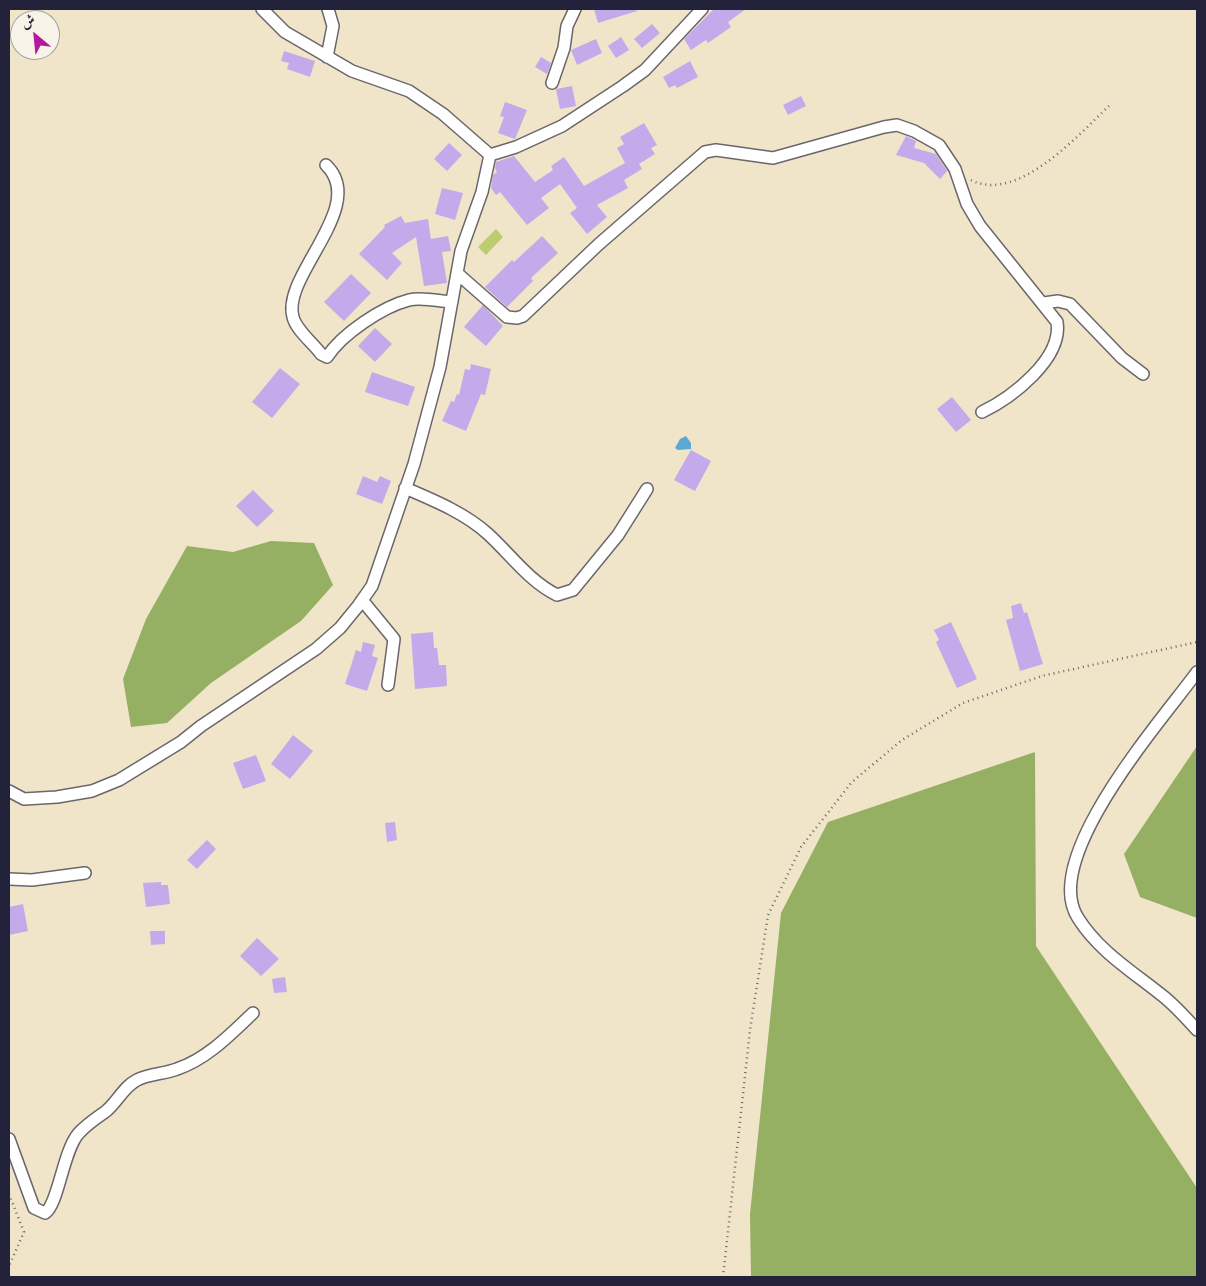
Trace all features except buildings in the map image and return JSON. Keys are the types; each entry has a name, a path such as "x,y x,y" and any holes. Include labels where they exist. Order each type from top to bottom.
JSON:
{"street":[{"path":"262,9 285,32 352,71 409,91 443,114 490,155"},
{"path":"327,57 334,26 328,9"},
{"path":"552,83 564,48 567,26 575,9"},
{"path":"490,155 516,147 562,126 623,86 645,70 702,9"},
{"path":"458,274 507,317 517,318 523,316 599,244 675,179 696,158 710,150 773,158 868,130 896,125 914,131 939,145 956,173 967,204 980,226 1057,322 1058,330 1051,350 1033,376 1003,402 982,412"},
{"path":"9,791 24,799 57,797 92,791 119,780 166,752 201,726 316,649 340,628 362,600 372,586 404,488 414,464 440,367 461,252 482,192 490,155"},
{"path":"326,165 332,171 337,187 335,209 305,272 293,306 295,322 321,354 327,357 334,346 354,329 393,306 411,299 452,302"},
{"path":"1044,304 1058,301 1070,304 1122,358 1143,374"},
{"path":"404,488 439,502 487,533 543,588 557,595 573,590 618,535 647,489"},
{"path":"362,600 383,623 394,639 388,685"},
{"path":"1197,672 1105,795 1078,852 1072,885 1072,904 1077,917 1093,938 1161,994 1197,1030"},
{"path":"9,879 32,880 84,873"},
{"path":"9,1138 34,1208 45,1213 50,1210 54,1201 64,1163 77,1135 95,1118 105,1112 136,1080 179,1069 221,1044 253,1013"}],"path":[{"path":"956,173 976,183 994,185 1030,174 1056,155 1109,106"},
{"path":"723,1277 750,1030 768,915 800,847 852,782 902,740 963,703 1042,676 1197,642"},
{"path":"9,1194 24,1232 9,1266"}],"green space":[{"path":"496,229 503,237 486,255 478,247"},
{"path":"271,541 314,543 333,585 301,621 211,683 167,723 131,727 123,679 146,619 187,546 233,552"},
{"path":"1197,746 1197,918 1140,897 1124,854"},
{"path":"1035,752 1036,946 1197,1188 1197,1277 751,1277 750,1214 781,913 828,822"}],"water":[{"path":"686,436 691,443 691,449 678,450 675,448 680,439"}]}
